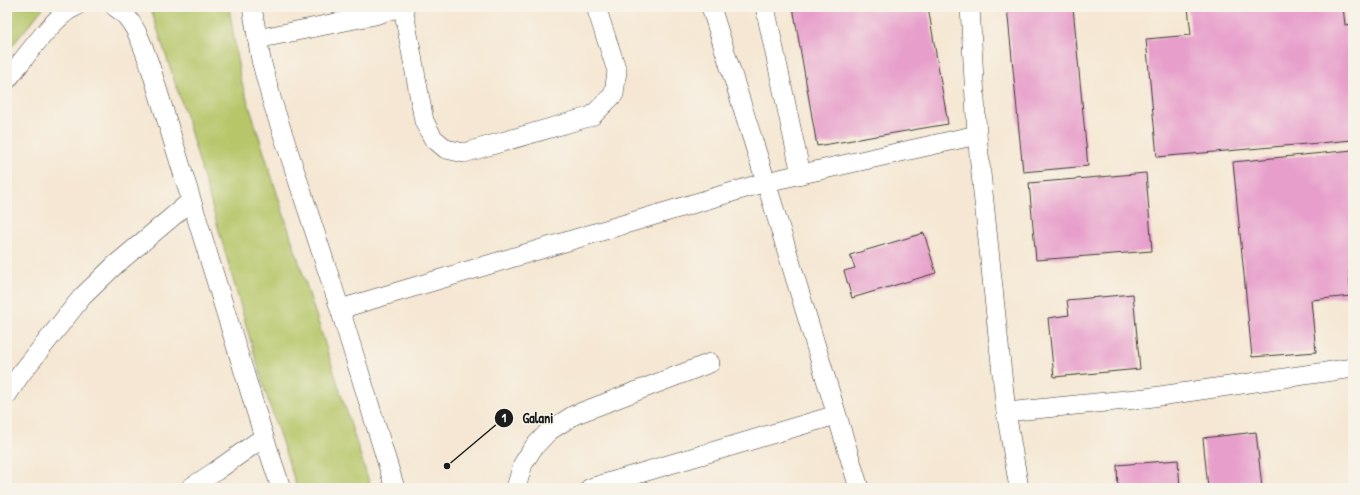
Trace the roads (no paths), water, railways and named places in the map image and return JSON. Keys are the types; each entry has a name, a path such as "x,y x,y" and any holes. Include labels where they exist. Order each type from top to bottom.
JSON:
{"street":[{"path":"7,80 51,26 70,9 75,7"},
{"path":"115,7 122,11 139,36 151,69 281,488"},
{"path":"252,7 261,60 272,101 340,309 395,488"},
{"path":"257,39 375,15 400,7"},
{"path":"403,7 424,121 433,138 446,149 464,153 592,116 614,94 617,70 596,7"},
{"path":"711,7 859,488"},
{"path":"765,7 801,174"},
{"path":"970,7 977,135 1006,412 1019,488"},
{"path":"340,309 766,182 977,135"},
{"path":"7,394 82,297 114,266 191,201"},
{"path":"516,488 523,464 533,448 550,431 574,415 710,363"},
{"path":"1006,412 1146,398 1353,368"},
{"path":"590,488 836,415"},
{"path":"190,488 216,472 264,437"}],"place":[{"name":"Galani","path":"447,466"}]}
